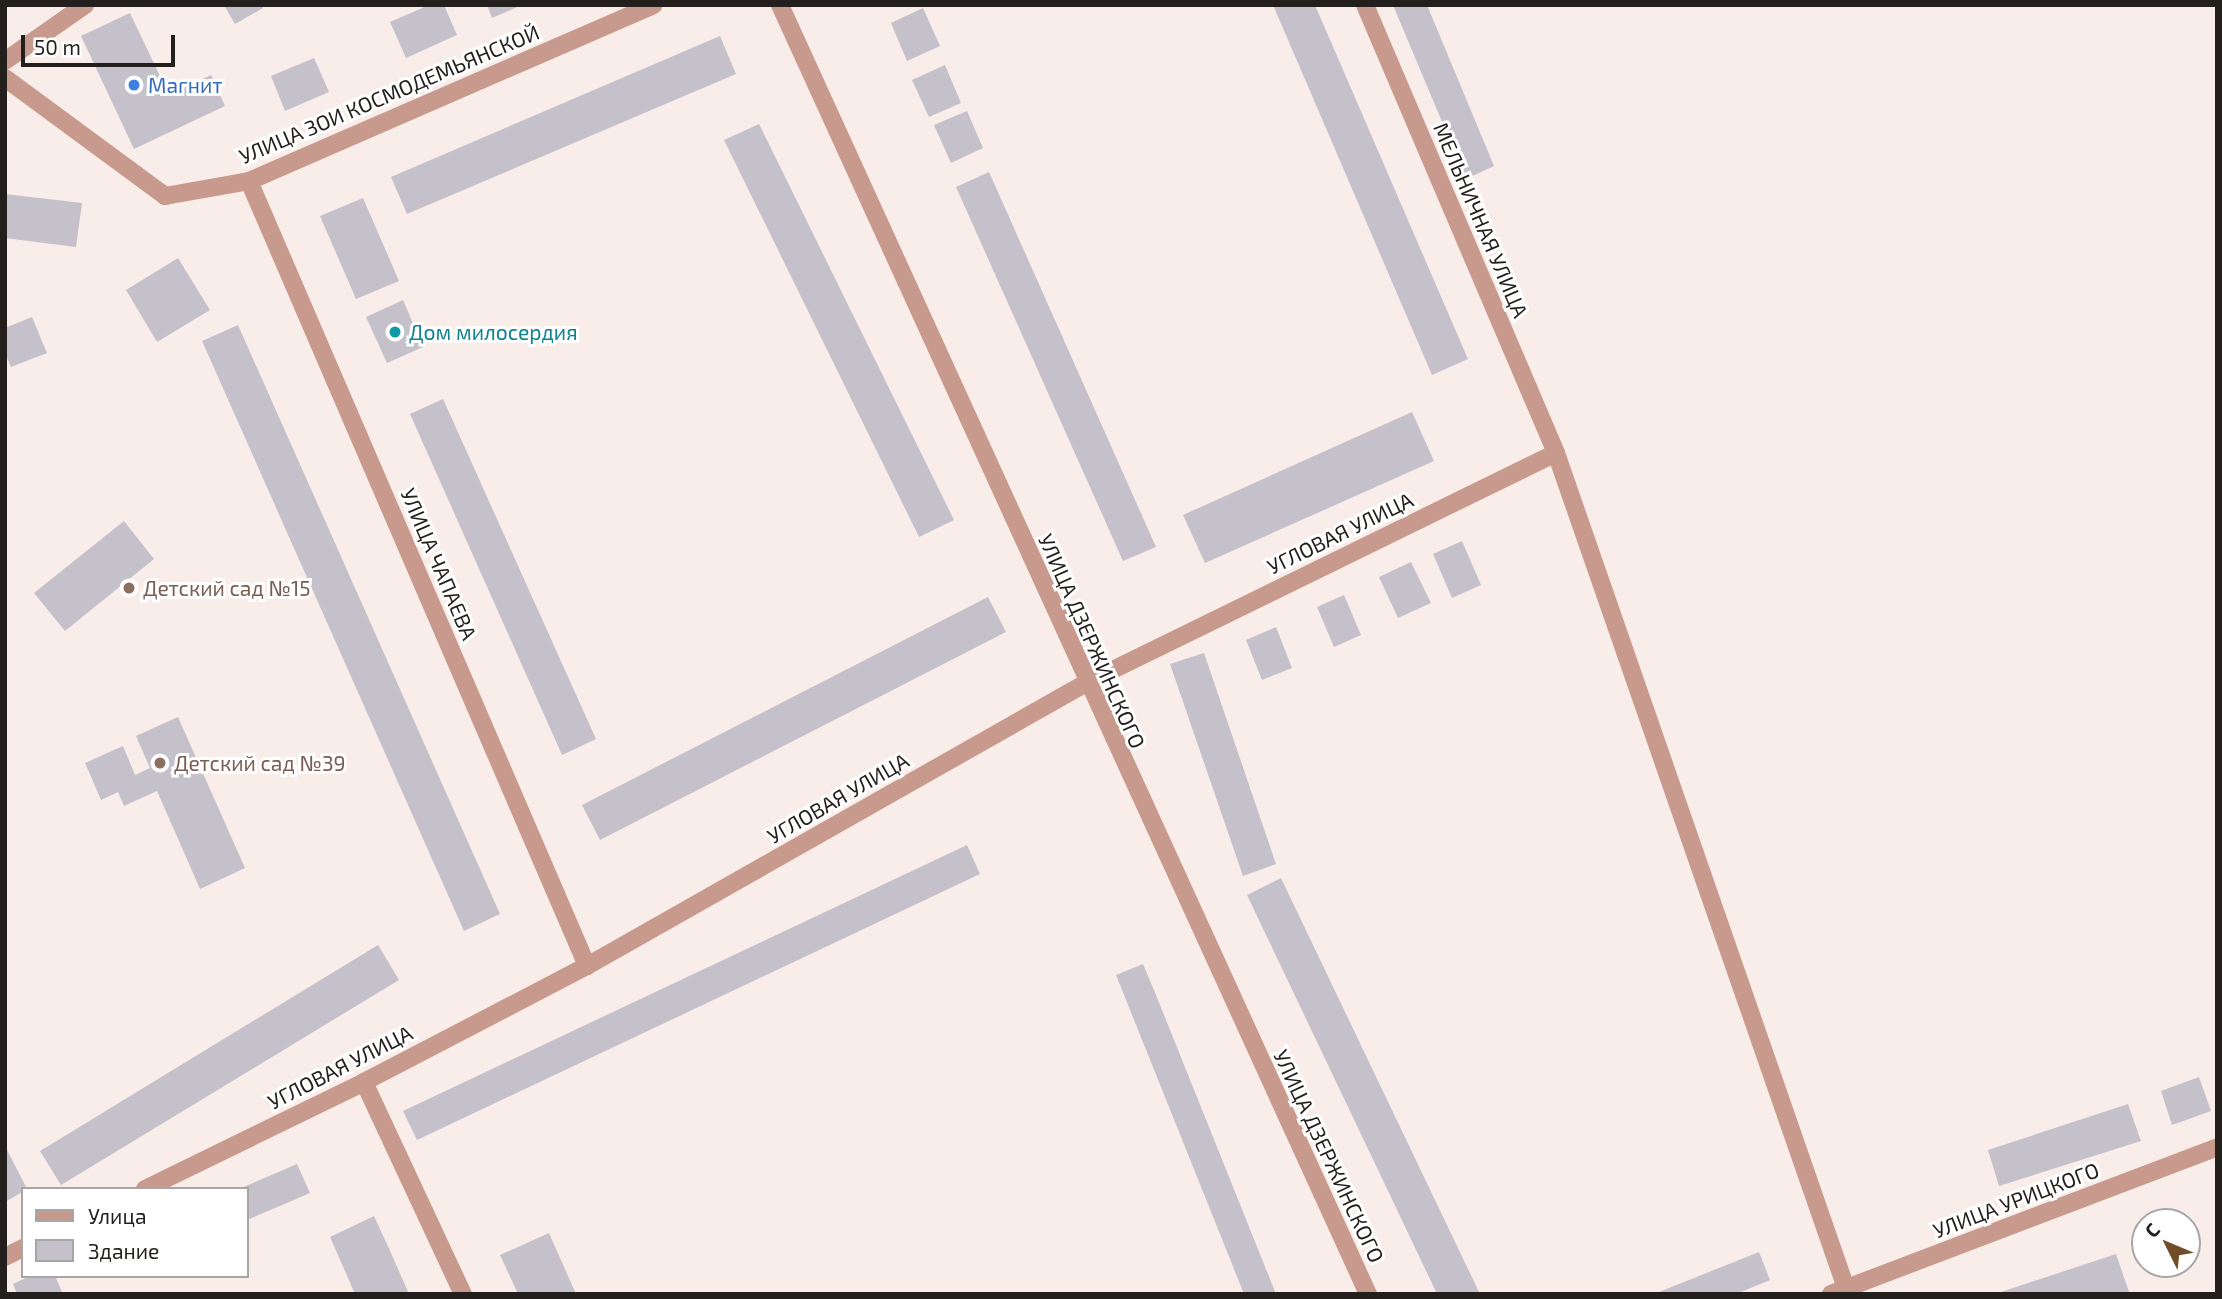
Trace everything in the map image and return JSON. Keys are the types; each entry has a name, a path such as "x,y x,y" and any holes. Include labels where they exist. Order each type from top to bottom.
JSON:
{"street":[{"path":"5,61 85,5"},
{"name":"УЛИЦА ЗОИ КОСМОДЕМЬЯНСКОЙ","path":"5,78 165,197 249,181 653,5"},
{"name":"УЛИЦА ДЗЕРЖИНСКОГО","path":"780,5 1086,683 1368,1294"},
{"name":"МЕЛЬНИЧНАЯ УЛИЦА","path":"1365,5 1556,453 1839,1291"},
{"name":"УЛИЦА ЧАПАЕВА","path":"249,181 587,965"},
{"name":"УГЛОВАЯ УЛИЦА","path":"149,1187 364,1082 587,965 1086,683 1556,453"},
{"path":"364,1082 463,1294"},
{"name":"УЛИЦА УРИЦКОГО","path":"1839,1291 2217,1147"},
{"path":"5,1257 21,1249"}],"building":[{"path":"224,5 262,5 263,8 235,24"},
{"path":"429,5 444,5 457,35 406,58 390,22"},
{"path":"487,5 522,5 492,18"},
{"path":"1273,5 1315,5 1468,359 1432,375"},
{"path":"1393,5 1427,5 1494,166 1466,179"},
{"path":"923,8 940,46 907,61 891,23"},
{"name":"Магнит","path":"130,13 169,95 211,75 225,106 134,149 81,36"},
{"path":"720,36 736,74 407,214 391,177"},
{"path":"314,58 329,92 285,111 271,76"},
{"path":"945,65 961,103 929,117 912,80"},
{"path":"967,111 983,148 951,163 934,125"},
{"path":"759,124 954,520 919,537 724,140"},
{"path":"989,172 1156,547 1123,561 956,187"},
{"path":"5,194 82,203 76,247 5,238"},
{"path":"363,198 399,281 356,299 320,216"},
{"path":"178,258 210,310 157,342 126,290"},
{"name":"Дом милосердия","path":"403,300 423,347 387,363 366,317"},
{"path":"32,317 47,353 11,367 5,353 5,328"},
{"path":"238,325 500,914 464,931 202,341"},
{"path":"443,399 596,739 562,755 410,414"},
{"path":"1412,412 1434,461 1205,563 1183,515"},
{"path":"124,521 154,559 65,631 34,593"},
{"path":"1462,541 1481,585 1452,598 1433,554"},
{"path":"1411,562 1431,603 1398,618 1379,577"},
{"path":"1344,595 1361,635 1334,647 1317,607"},
{"path":"988,597 1006,632 600,840 582,805"},
{"path":"1276,627 1292,668 1262,680 1246,640"},
{"path":"1204,653 1276,864 1243,876 1170,664"},
{"path":"178,717 245,868 200,889 157,791 124,806 118,792 101,800 85,763 123,746 135,775 150,768 136,736"},
{"path":"967,845 980,874 417,1140 403,1111"},
{"path":"1281,878 1480,1294 1437,1294 1247,895"},
{"path":"378,945 399,980 61,1185 40,1151"},
{"path":"1143,964 1276,1294 1244,1294 1116,975"},
{"path":"2199,1077 2211,1111 2172,1125 2161,1091"},
{"path":"2128,1104 2141,1141 1999,1186 1988,1150"},
{"path":"5,1146 26,1187 21,1187 21,1193 5,1202"},
{"path":"297,1164 310,1193 248,1220 248,1187 244,1187"},
{"path":"374,1216 409,1294 355,1294 330,1237"},
{"path":"549,1233 576,1294 518,1294 500,1255"},
{"path":"1759,1252 1770,1280 1736,1294 1654,1294"},
{"path":"2116,1254 2129,1292 2124,1294 1995,1294"},
{"path":"26,1278 56,1278 63,1294 17,1294 13,1284"}],"place":[{"name":"Магнит","path":"134,85"},
{"name":"Дом милосердия","path":"395,332"},
{"name":"Детский сад №15","path":"129,588"},
{"name":"Детский сад №39","path":"160,763"}]}
